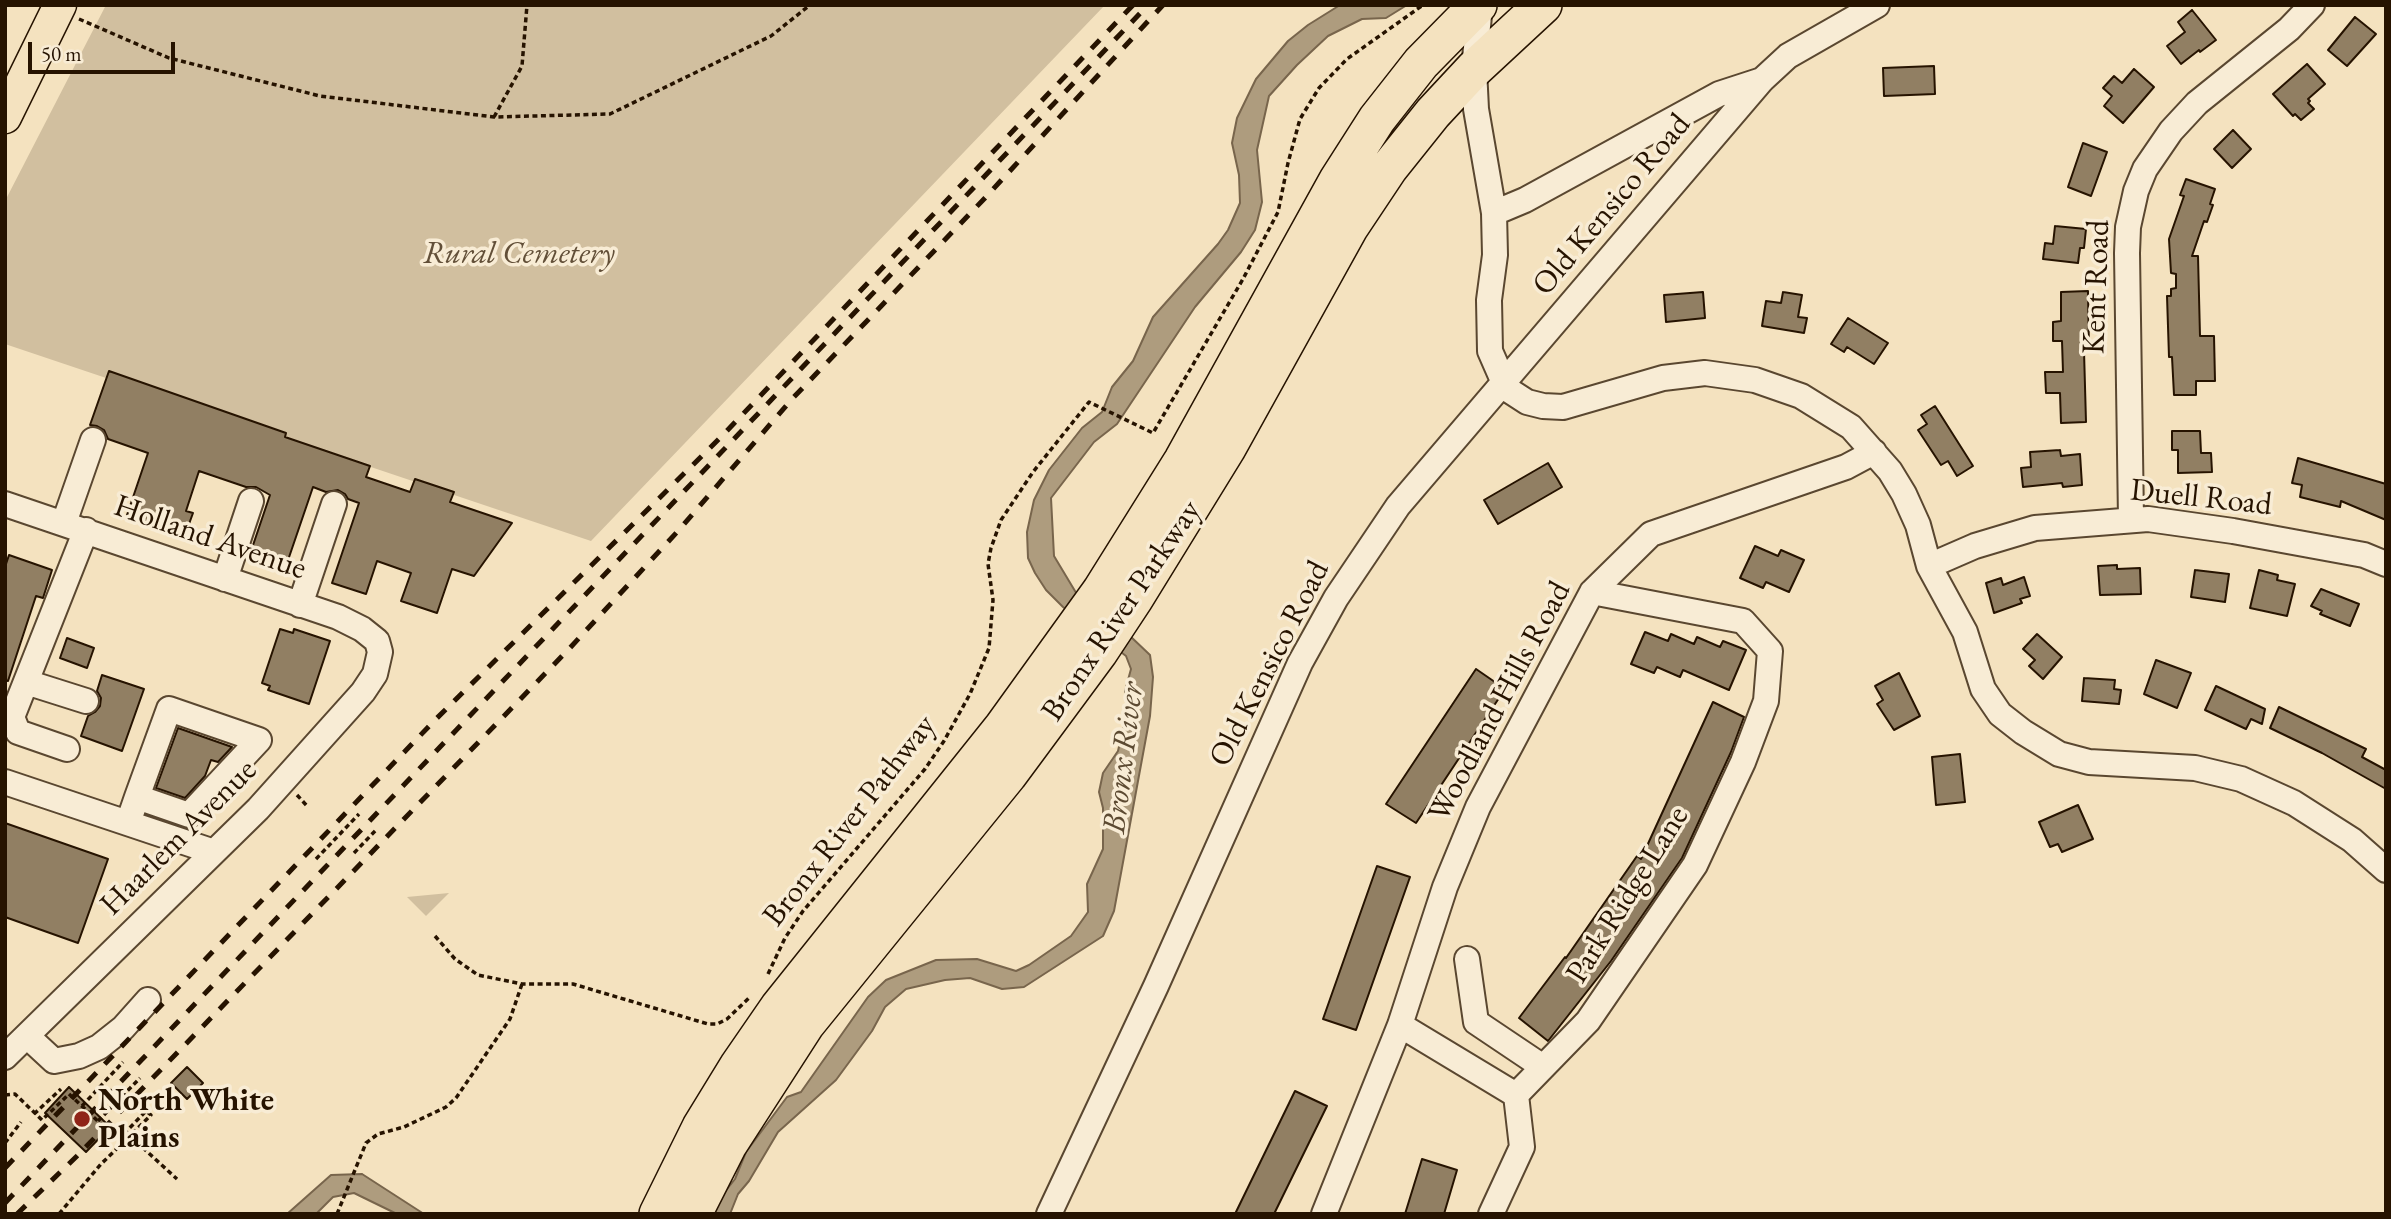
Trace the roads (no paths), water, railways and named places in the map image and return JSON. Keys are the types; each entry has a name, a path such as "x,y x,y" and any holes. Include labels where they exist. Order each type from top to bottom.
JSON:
{"highway":[{"name":"Bronx River Parkway","path":"1113,601 1183,460 1357,149 1421,63 1479,5"},
{"name":"Bronx River Parkway","path":"693,1214 728,1145 806,1024 1008,775 1113,601 1210,478 1362,208 1410,140 1474,69 1543,5"},
{"name":"Bronx River Parkway","path":"658,1214 701,1127 779,1007 989,746 1086,643"}],"main road":[{"path":"5,117 56,7"}],"street":[{"path":"1479,5 1474,69 1476,109 1494,213 1495,255 1489,299 1490,351 1510,391 1527,402 1555,408 1571,406 1663,378 1705,373 1738,376 1769,384 1819,406 1851,427 1891,471 1918,525 1929,566 1965,632 1983,689 2000,714 2023,732 2060,754 2089,762 2195,768 2241,779 2294,803 2353,840 2386,870"},
{"name":"Old Kensico Road","path":"1049,1214 1156,986 1300,663 1336,598 1398,506 1762,80 1788,56 1877,5"},
{"name":"Kent Road","path":"2131,519 2126,274 2128,227 2136,191 2146,169 2171,131 2197,103 2289,29 2312,5"},
{"name":"Old Kensico Road","path":"1494,213 1525,200 1720,94 1762,80"},
{"path":"67,749 18,732 12,717 26,682 75,527 93,440"},
{"name":"Woodland Hills Road","path":"1324,1214 1400,1025 1445,887 1478,807 1592,592 1651,534 1846,467 1874,452"},
{"path":"225,579 251,501"},
{"path":"300,605 334,503"},
{"name":"Holland Avenue","path":"5,504 338,617 362,629 377,642 380,652"},
{"name":"Duell Road","path":"1929,566 1975,546 2035,528 2131,519 2233,531 2364,555 2386,564"},
{"name":"Park Ridge Lane","path":"1516,1095 1588,1021 1695,865 1743,762 1766,701 1770,651 1743,621 1592,592"},
{"name":"Haarlem Avenue","path":"5,1057 258,809 363,692 376,674 380,652"},
{"path":"26,682 86,701"},
{"path":"128,823 137,797 169,709 259,740 189,815 137,797"},
{"path":"5,782 214,852"},
{"path":"1461,1061 1475,1022 1466,959"},
{"path":"27,1037 54,1061 79,1056 99,1047 123,1028 148,1000"},
{"path":"1475,1022 1543,1068"},
{"path":"1400,1025 1516,1095 1522,1147 1491,1214"}],"water":[{"name":"Bronx River","path":"1340,5 1407,5 1386,18 1362,19 1328,36 1269,96 1257,150 1262,202 1255,230 1241,252 1195,307 1117,424 1094,442 1051,498 1054,556 1078,596 1129,635 1150,655 1153,677 1150,716 1114,911 1103,936 1024,987 1002,989 970,978 945,980 906,989 885,1007 872,1031 836,1080 778,1132 749,1181 738,1194 730,1214 714,1214 720,1198 735,1179 746,1152 787,1097 801,1092 868,997 886,980 936,960 977,959 1016,971 1071,936 1088,912 1087,884 1103,849 1103,808 1099,792 1103,773 1118,751 1129,703 1125,691 1131,669 1126,656 1063,607 1046,590 1035,573 1028,558 1027,532 1034,500 1049,470 1082,428 1102,412 1112,387 1133,361 1153,317 1228,230 1240,203 1239,175 1232,143 1237,118 1256,79 1288,41"},
{"path":"362,1174 424,1214 397,1214 354,1193 333,1197 316,1214 287,1214 331,1175"}],"railway":[{"path":"5,1168 435,720 721,437 1133,5"},
{"path":"5,1203 1148,5"},
{"path":"17,1214 77,1156 568,650 678,531 792,399 984,199 1163,5"}],"place":[{"name":"North White Plains","path":"82,1119"}],"park label":[{"name":"Rural Cemetery","path":"519,254"}]}
